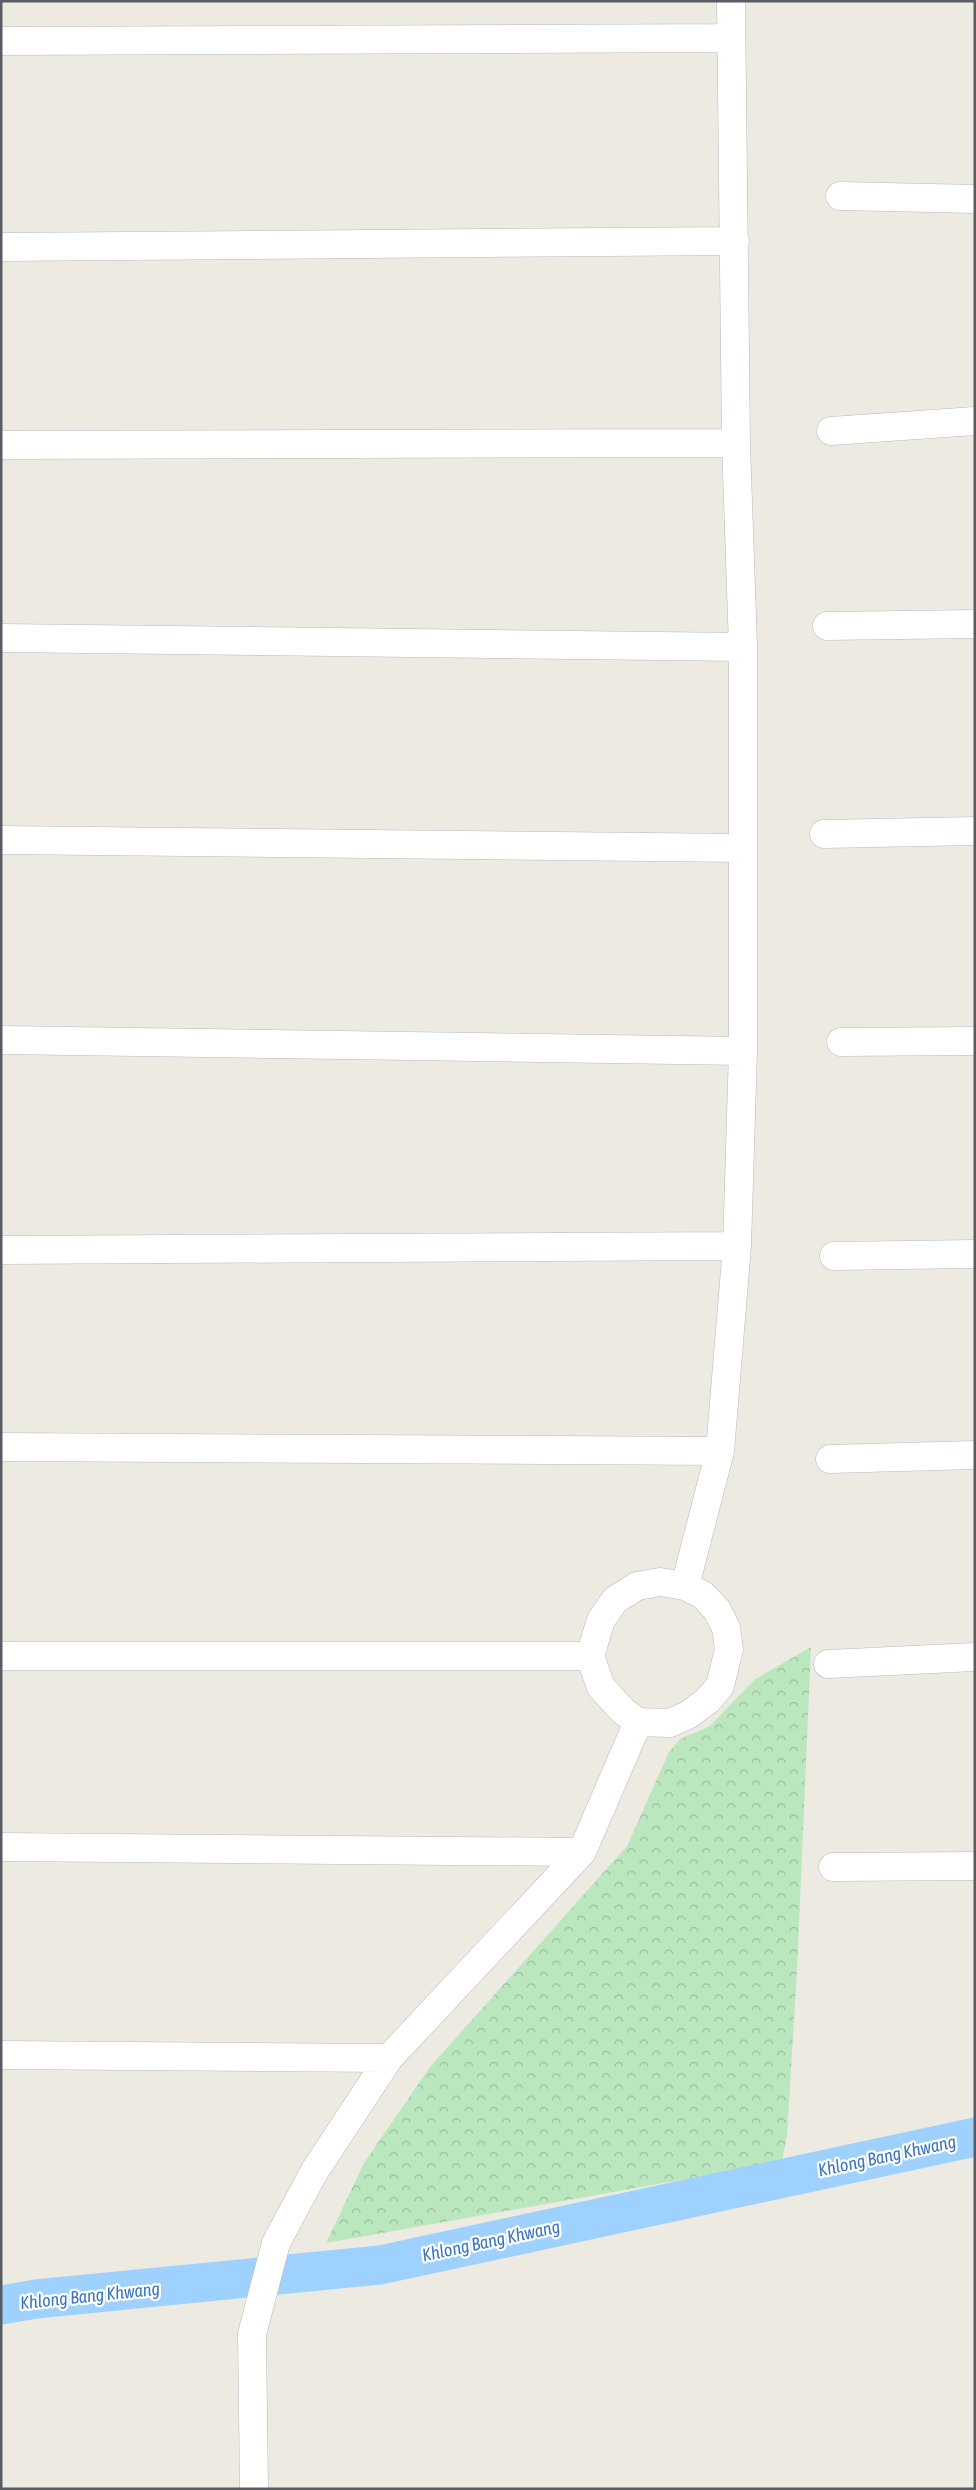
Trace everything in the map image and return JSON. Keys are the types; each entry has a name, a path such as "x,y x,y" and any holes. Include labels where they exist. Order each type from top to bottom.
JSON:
{"street":[{"path":"685,1586 720,1451 737,1246 743,1051 743,647 736,443 731,1"},
{"path":"1,42 731,38"},
{"path":"840,196 975,199"},
{"path":"1,247 735,241"},
{"path":"831,430 975,421"},
{"path":"1,445 736,443"},
{"path":"828,626 975,624"},
{"path":"1,638 743,647"},
{"path":"824,834 975,831"},
{"path":"1,840 743,848"},
{"path":"1,1040 743,1051"},
{"path":"841,1042 975,1041"},
{"path":"1,1250 737,1246"},
{"path":"834,1256 975,1254"},
{"path":"1,1447 720,1451"},
{"path":"830,1459 975,1455"},
{"path":"660,1582 685,1586 703,1595 717,1610 726,1628 729,1649 720,1686 707,1701 688,1716 670,1723 638,1722 623,1711 601,1687 590,1656 601,1620 615,1600 636,1586 660,1582"},
{"path":"1,1656 590,1656"},
{"path":"828,1664 975,1657"},
{"path":"254,2489 252,2334 276,2243 314,2172 389,2058 582,1852 638,1722"},
{"path":"1,1847 582,1852"},
{"path":"833,1867 975,1866"},
{"path":"1,2055 389,2058"}],"green space":[{"path":"811,1647 797,1971 787,2135 782,2162 326,2243 364,2163 430,2067 627,1846 669,1752 680,1739 710,1726 754,1680"}],"waterway":[{"name":"Khlong Bang Khwang","path":"1,2305 36,2299 380,2265 975,2137"}]}
